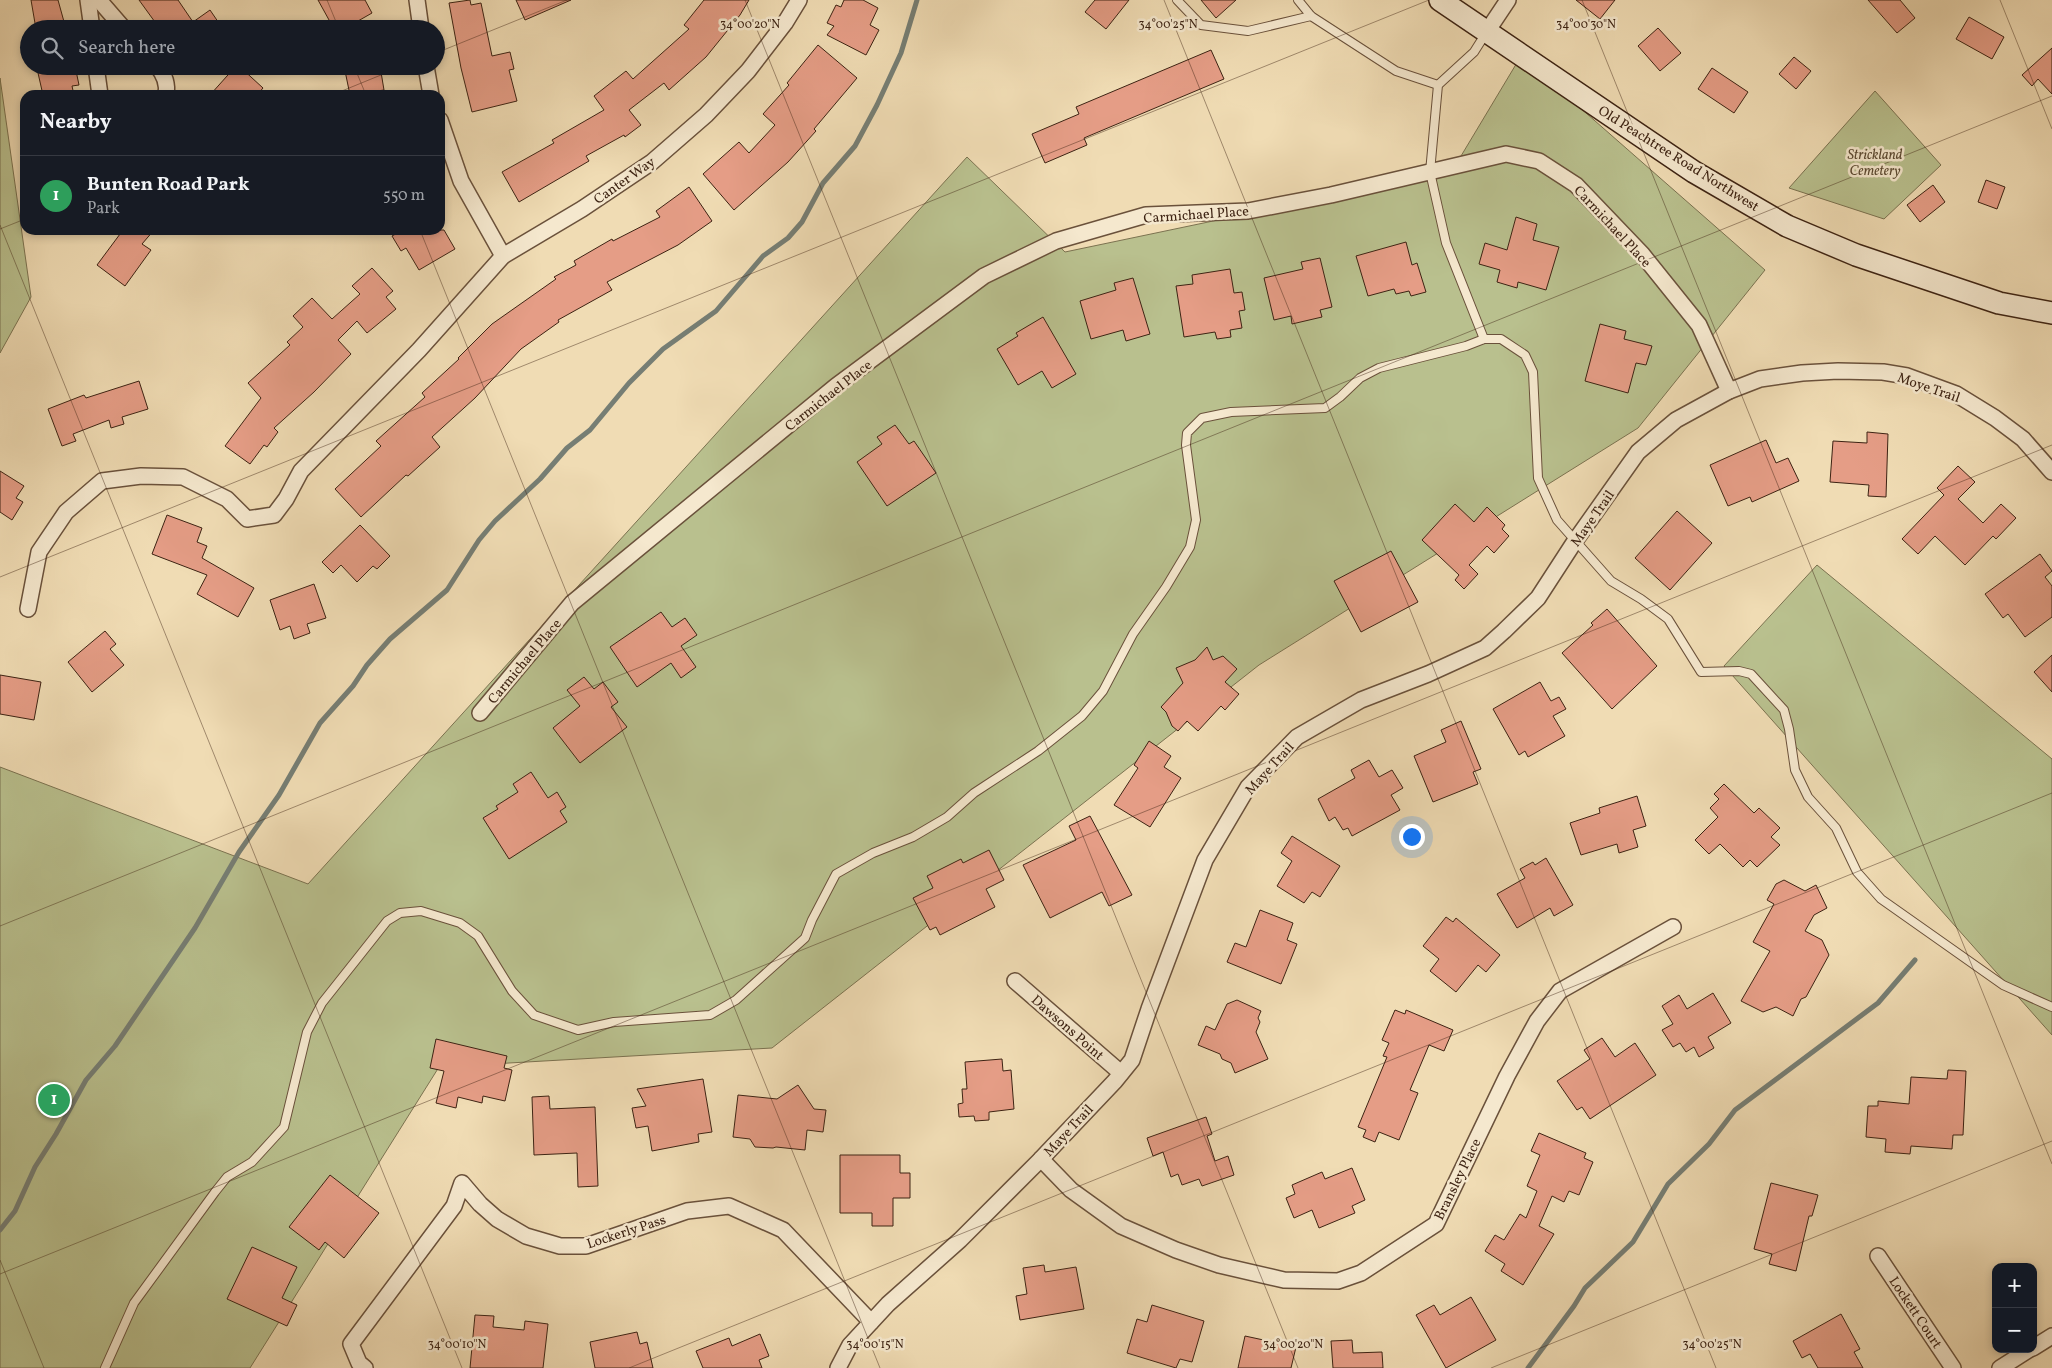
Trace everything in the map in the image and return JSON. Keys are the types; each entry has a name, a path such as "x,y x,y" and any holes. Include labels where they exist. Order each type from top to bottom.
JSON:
{"main road":[{"name":"Old Peachtree Road Northwest","path":"1440,0 1486,33 1694,172 1787,226 1856,256 1990,300 2052,313"}],"street":[{"path":"88,0 91,20"},
{"path":"99,0 116,20"},
{"path":"417,0 420,20"},
{"name":"Canter Way","path":"28,609 39,552 66,512 102,481 141,476 183,477 227,499 247,519 274,515 286,499 301,470 430,338 503,256 582,209 652,162 706,115 748,71 785,23 799,0"},
{"path":"1486,33 1508,0"},
{"path":"97,75 99,90"},
{"path":"163,75 167,90"},
{"path":"428,75 430,90"},
{"path":"445,135 461,181 503,256"},
{"name":"Carmichael Place","path":"480,713 572,602 836,386 984,276 1056,241 1146,215 1248,211 1331,195 1506,154 1539,161 1576,185 1642,254 1699,325 1729,392"},
{"name":"Maye Trail","path":"838,1368 850,1345 888,1304 960,1240 1041,1159 1132,1060 1149,1009 1205,860 1248,787 1297,737 1362,700 1428,674 1485,648 1538,598 1575,541 1638,452 1676,420 1729,392 1760,379 1838,370"},
{"name":"Moye Trail","path":"1838,370 1883,372 1908,376 1956,394 1995,418 2023,440 2052,472"},
{"name":"Bransley Place","path":"1041,1159 1071,1190 1121,1226 1184,1253 1219,1265 1284,1280 1338,1281 1361,1273 1436,1224 1507,1076 1537,1021 1560,990 1673,927"},
{"name":"Dawsons Point","path":"1015,981 1121,1073"},
{"name":"Lockerly Pass","path":"365,1368 359,1363 352,1344 454,1206 462,1183 480,1204 497,1219 526,1236 560,1246 586,1246 687,1211 729,1206 783,1230 871,1322"},
{"name":"Lockett Court","path":"1878,1256 1953,1368"},
{"path":"2037,1345 2052,1336"},
{"path":"2000,1368 2024,1353"}],"lane":[{"path":"1177,0 1201,25 1248,31 1311,16"},
{"path":"1298,0 1311,16 1396,70 1438,85"},
{"path":"1484,339 1446,243 1430,172 1438,85 1474,52 1486,33"},
{"path":"105,1368 134,1303 215,1192 227,1177 252,1162 284,1127 307,1032 322,1003 387,921 400,913 421,911 460,923 478,936 512,991 534,1015 578,1030 614,1022 710,1015 736,1000 804,938 836,874 873,853 912,836 947,816 974,792 1038,751 1082,716 1103,691 1133,634 1166,587 1190,547 1196,520 1186,446 1187,432 1202,418 1231,412 1325,408 1360,378 1378,368 1466,346 1484,339 1501,339 1525,355 1533,372 1538,478 1557,520 1611,581 1641,599 1668,619 1701,672 1739,671 1750,674 1784,710 1795,770 1808,797 1836,828 1857,872 1881,899 2003,985 2052,1007"}],"green space":[{"path":"1521,56 1765,270 1638,428 1259,665 772,1048 439,1067 250,1368 0,1368 0,767 308,884 967,157 1065,252 1452,171"},
{"path":"0,78 20,219 20,235 22,235 31,297 0,353"},
{"name":"Strickland Cemetery","path":"1875,91 1941,165 1884,219 1789,188"},
{"path":"1817,565 2052,759 2052,1035 1724,666"}],"building":[{"path":"31,0 58,0 64,20 34,20"},
{"path":"139,0 178,0 192,20 153,20"},
{"path":"318,0 365,0 372,13 360,20 329,20"},
{"path":"470,0 471,5 481,3 492,56 510,52 514,69 509,70 517,101 472,112 461,68 449,3"},
{"path":"516,0 571,0 525,20"},
{"path":"704,0 749,0 740,15 706,57 669,90 664,83 629,110 641,125 625,137 624,135 586,156 589,161 519,202 502,172 554,143 552,140 604,110 594,96 626,71 633,79 689,29 684,25"},
{"path":"844,0 863,0 878,8 870,25 879,30 866,55 827,35 834,26 827,23 836,5 841,7"},
{"path":"1095,0 1129,0 1106,29 1085,12"},
{"path":"1201,0 1236,0 1216,18"},
{"path":"1576,0 1615,0 1600,19"},
{"path":"1868,0 1900,0 1915,18 1897,33"},
{"path":"210,10 217,20 196,20"},
{"path":"1969,17 2004,37 1992,59 1956,39"},
{"path":"1658,28 1681,53 1660,71 1638,46"},
{"path":"818,45 857,78 814,129 816,131 788,162 734,210 703,174 739,142 749,153 775,125 763,114 789,85 787,83"},
{"path":"2052,48 2052,94 2038,79 2032,86 2022,75"},
{"path":"1211,50 1224,79 1084,138 1087,145 1045,163 1032,134 1079,114 1076,107"},
{"path":"1794,57 1811,71 1796,89 1779,74"},
{"path":"1712,68 1748,92 1734,113 1698,89"},
{"path":"38,75 77,75 79,85 72,86 73,90 42,90"},
{"path":"228,75 249,75 263,88 261,90 214,90"},
{"path":"346,75 382,75 384,90 349,90"},
{"path":"1986,180 2005,187 1997,209 1978,202"},
{"path":"1933,185 1945,202 1920,222 1907,205"},
{"path":"689,187 712,221 678,245 607,282 612,290 558,320 559,322 521,349 475,398 432,437 440,447 408,476 406,475 361,517 335,489 381,446 376,441 425,397 422,393 459,359 492,324 556,279 554,277 576,265 574,261 612,239 613,241 660,217 656,211"},
{"path":"1516,217 1537,224 1533,240 1559,247 1546,290 1518,282 1517,288 1497,282 1500,270 1479,264 1485,243 1507,250"},
{"path":"445,232 455,249 419,270 406,248 401,251 392,236 445,235"},
{"path":"119,235 150,235 142,244 151,250 125,286 97,265"},
{"path":"1406,242 1412,265 1417,263 1426,292 1411,296 1409,291 1396,294 1394,289 1368,296 1356,256"},
{"path":"1320,258 1332,307 1320,310 1322,317 1292,324 1291,316 1274,320 1264,278 1303,269 1301,262"},
{"path":"372,268 393,291 386,297 396,309 367,333 357,321 338,340 351,354 314,392 274,428 278,432 267,447 264,445 250,464 225,446 261,398 248,383 290,345 287,342 303,327 293,316 312,298 332,319 360,294 352,286"},
{"path":"1230,269 1234,293 1242,292 1245,310 1239,311 1242,328 1230,330 1231,337 1217,339 1215,332 1184,337 1176,286 1193,284 1192,275"},
{"path":"1133,278 1150,334 1126,341 1123,330 1091,339 1080,301 1116,290 1114,283"},
{"path":"1043,317 1076,374 1052,388 1042,371 1018,385 997,349 1018,336 1016,333"},
{"path":"1600,324 1626,331 1624,339 1652,346 1646,365 1636,363 1628,393 1585,381"},
{"path":"139,381 148,409 122,417 124,424 111,428 109,420 73,434 76,441 62,446 48,409 84,395 86,398"},
{"path":"895,425 909,444 914,441 936,473 887,506 857,462 882,444 877,437"},
{"path":"1867,432 1888,434 1886,497 1868,496 1869,485 1830,482 1833,441 1867,443"},
{"path":"1766,440 1776,463 1788,458 1799,481 1752,502 1750,497 1728,506 1710,465"},
{"path":"1958,466 1975,482 1958,499 1983,523 2001,504 2016,518 1996,539 1993,536 1965,565 1935,536 1918,554 1902,539 1944,495 1937,488"},
{"path":"0,471 24,486 16,498 23,502 12,520 0,512"},
{"path":"1455,504 1474,522 1487,507 1505,525 1502,529 1509,536 1494,553 1487,546 1469,565 1478,574 1464,589 1455,580 1459,575 1422,540"},
{"path":"1677,511 1712,543 1670,590 1635,558"},
{"path":"167,515 202,528 197,542 207,546 202,558 254,588 238,617 197,594 207,575 152,554"},
{"path":"360,525 390,556 377,569 373,566 357,582 341,565 333,573 322,562"},
{"path":"1391,551 1418,602 1361,632 1334,581"},
{"path":"2040,554 2052,571 2045,577 2052,586 2052,617 2025,637 2008,614 2003,618 1985,594"},
{"path":"314,584 326,618 307,624 310,633 294,639 290,626 280,630 270,600"},
{"path":"1607,609 1657,666 1612,709 1562,653 1593,625 1591,623"},
{"path":"661,612 672,627 685,618 697,635 681,646 696,667 681,678 671,663 637,687 610,647"},
{"path":"105,631 116,644 110,649 124,665 92,692 68,662"},
{"path":"1207,647 1213,660 1223,656 1237,669 1225,682 1239,694 1225,710 1221,706 1198,731 1187,721 1178,731 1172,726 1166,712 1161,707 1183,683 1176,668 1195,660"},
{"path":"2052,655 2052,692 2034,672"},
{"path":"0,675 41,682 34,720 0,714"},
{"path":"584,677 594,689 603,682 618,702 611,707 627,727 580,763 553,728 580,706 567,690"},
{"path":"1540,682 1551,701 1559,697 1566,709 1553,716 1565,736 1528,757 1525,751 1519,755 1493,709"},
{"path":"1461,721 1481,769 1473,772 1478,784 1433,802 1414,756 1446,742 1441,730"},
{"path":"1149,741 1171,756 1164,767 1181,778 1150,827 1114,805 1138,768 1134,765"},
{"path":"1369,760 1379,777 1392,770 1403,788 1391,795 1400,810 1352,836 1348,828 1343,830 1335,817 1329,821 1318,799 1355,778 1351,770"},
{"path":"531,772 548,798 557,792 566,807 560,811 567,822 509,859 483,818 498,809 496,806 518,792 513,784"},
{"path":"1724,784 1754,813 1759,808 1780,828 1771,837 1780,845 1757,867 1750,860 1743,867 1720,844 1709,854 1695,840 1718,817 1710,808 1719,799 1714,794"},
{"path":"1637,796 1646,826 1633,830 1638,847 1619,853 1617,844 1581,855 1570,823 1600,813 1599,808"},
{"path":"1090,816 1132,895 1109,906 1102,892 1050,918 1023,865 1076,840 1069,826"},
{"path":"1292,836 1340,866 1320,897 1312,892 1304,903 1277,886 1292,861 1281,853"},
{"path":"989,850 1004,880 986,889 995,907 940,935 936,927 930,930 913,898 933,888 927,876 961,859 963,863"},
{"path":"1546,858 1573,905 1554,916 1550,908 1517,928 1497,894 1525,878 1520,869 1533,862 1535,865"},
{"path":"1784,880 1805,891 1816,885 1827,908 1814,915 1805,931 1822,940 1829,955 1806,997 1801,999 1793,1016 1776,1007 1763,1012 1741,1001 1770,951 1753,942 1774,904 1767,900 1776,884"},
{"path":"1260,910 1293,923 1287,940 1297,944 1281,984 1227,962 1235,943 1246,947"},
{"path":"1446,917 1453,922 1456,918 1500,955 1486,972 1478,965 1456,992 1430,971 1439,959 1423,946"},
{"path":"1713,993 1731,1023 1708,1037 1714,1048 1699,1057 1694,1047 1686,1052 1680,1043 1673,1047 1662,1030 1673,1024 1662,1006 1679,995 1687,1009"},
{"path":"1237,1000 1261,1011 1258,1018 1260,1022 1256,1032 1268,1059 1235,1073 1231,1063 1222,1059 1220,1054 1198,1045 1206,1026 1215,1030 1227,1004"},
{"path":"1395,1010 1405,1014 1406,1010 1453,1030 1444,1051 1429,1045 1410,1090 1418,1093 1399,1140 1379,1132 1375,1142 1363,1137 1366,1130 1358,1127 1387,1057 1383,1056 1389,1043 1382,1040"},
{"path":"1602,1038 1615,1057 1635,1043 1656,1075 1590,1119 1582,1107 1577,1110 1557,1081 1590,1059 1584,1050"},
{"path":"436,1039 507,1056 504,1068 512,1070 505,1101 483,1096 482,1103 458,1097 456,1108 436,1103 444,1071 430,1068"},
{"path":"1002,1059 1003,1071 1011,1070 1014,1109 989,1112 989,1120 975,1121 974,1116 959,1117 958,1104 963,1103 962,1089 967,1089 965,1062"},
{"path":"1948,1070 1966,1071 1963,1135 1953,1135 1952,1149 1911,1146 1910,1154 1885,1152 1886,1139 1866,1137 1868,1106 1878,1106 1878,1101 1909,1104 1911,1077 1947,1079"},
{"path":"703,1079 712,1132 698,1134 699,1142 652,1151 648,1126 636,1128 632,1108 646,1106 637,1089"},
{"path":"798,1085 814,1109 826,1110 823,1132 807,1130 805,1150 755,1147 750,1139 733,1137 738,1095 777,1099"},
{"path":"549,1096 550,1109 595,1107 598,1186 578,1187 577,1153 534,1155 532,1097"},
{"path":"1206,1117 1212,1134 1207,1136 1215,1161 1228,1156 1234,1175 1202,1186 1199,1179 1182,1185 1178,1174 1171,1177 1163,1152 1153,1156 1147,1138"},
{"path":"1539,1133 1586,1153 1584,1158 1593,1162 1579,1195 1569,1191 1564,1202 1552,1196 1539,1226 1554,1234 1523,1285 1501,1271 1505,1264 1485,1251 1495,1235 1504,1240 1520,1214 1526,1218 1537,1191 1527,1186 1540,1155 1531,1151"},
{"path":"840,1155 900,1155 900,1173 910,1173 910,1198 893,1198 893,1226 872,1226 872,1213 840,1213"},
{"path":"1352,1168 1365,1200 1352,1206 1355,1213 1319,1228 1312,1210 1294,1218 1286,1198 1295,1194 1292,1185 1322,1172 1325,1179"},
{"path":"330,1175 379,1213 344,1258 325,1242 319,1250 289,1227"},
{"path":"1771,1183 1818,1195 1812,1216 1809,1216 1796,1271 1769,1264 1772,1254 1754,1249"},
{"path":"252,1247 297,1267 282,1298 297,1305 287,1326 227,1299"},
{"path":"1044,1265 1045,1272 1076,1267 1084,1309 1020,1320 1016,1296 1027,1294 1023,1268"},
{"path":"1471,1297 1496,1340 1446,1368 1416,1315 1434,1305 1440,1315"},
{"path":"1152,1305 1204,1321 1192,1362 1180,1359 1176,1368 1127,1353 1137,1319 1147,1322"},
{"path":"1841,1314 1860,1349 1854,1352 1863,1368 1818,1368 1810,1354 1802,1358 1793,1341"},
{"path":"475,1315 494,1316 493,1327 524,1330 525,1321 548,1324 543,1368 470,1368"},
{"path":"637,1332 640,1344 647,1342 653,1368 595,1368 590,1342"},
{"path":"760,1334 769,1356 759,1360 762,1368 703,1368 696,1351 729,1338 732,1346"},
{"path":"1245,1336 1296,1347 1291,1368 1238,1368"},
{"path":"1352,1340 1353,1353 1382,1352 1383,1368 1333,1368 1331,1341"}],"waterway":[{"path":"0,1230 15,1211 35,1167 86,1080 115,1046 195,928 239,852 279,795 320,723 353,686 367,665 390,639 447,590 479,540 495,521 540,479 567,448 590,430 629,383 663,349 716,311 763,256 788,238 802,222 823,183 855,146 877,105 901,53 917,0"},
{"path":"1528,1368 1585,1288 1633,1242 1668,1184 1709,1144 1735,1110 1878,1003 1915,960"}],"place":[{"name":"Bunten Road Park","path":"54,1100"}]}
